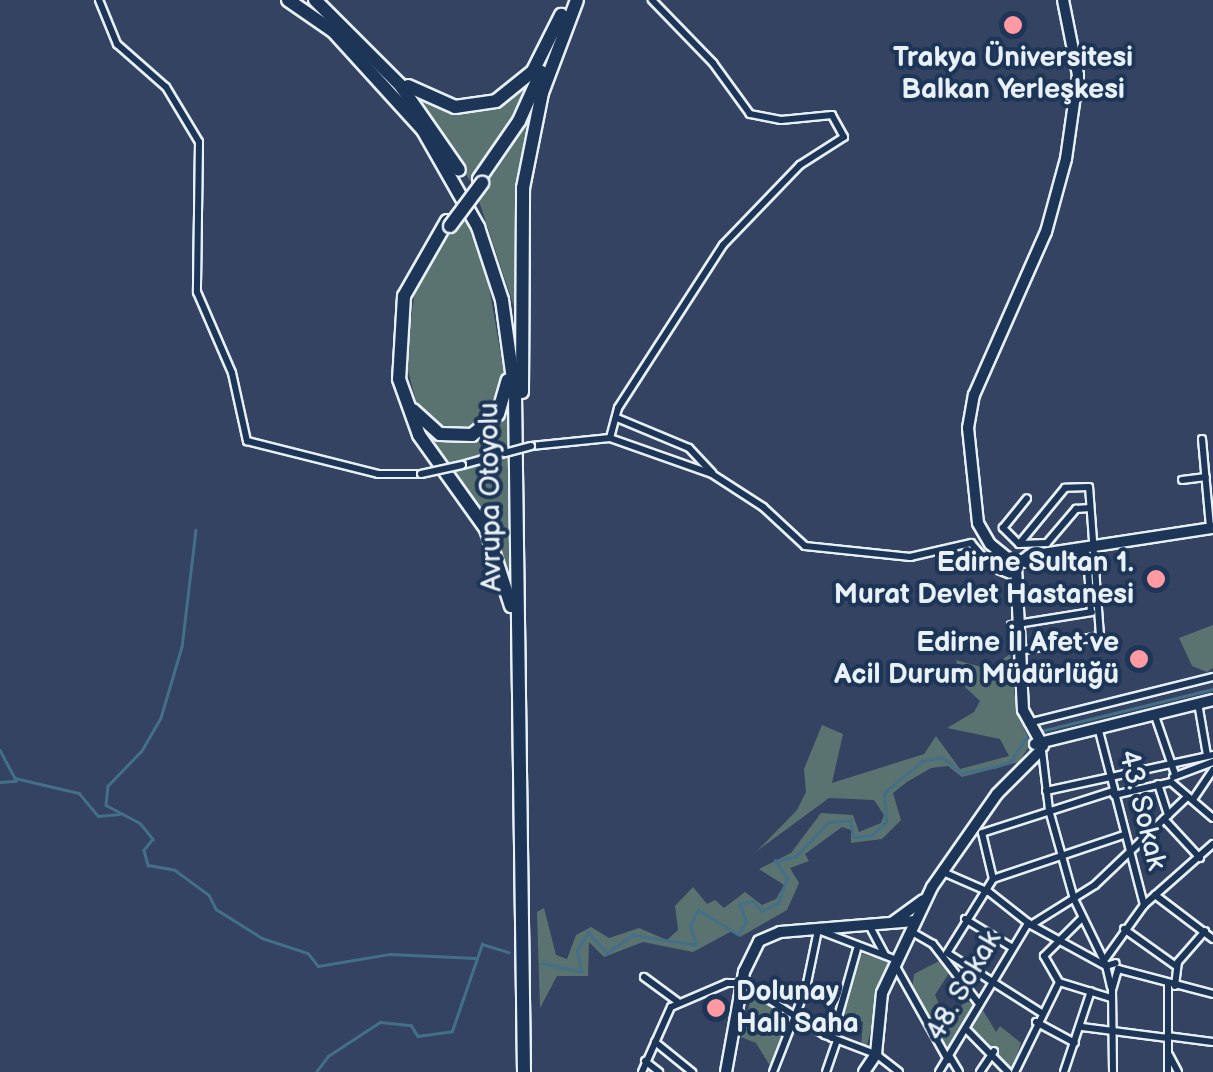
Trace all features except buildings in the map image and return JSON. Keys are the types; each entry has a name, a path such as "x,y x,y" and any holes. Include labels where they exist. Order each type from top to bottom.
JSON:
{"highway":[{"name":"Avrupa Otoyolu","path":"288,0 341,39 423,130 468,207 497,283 515,394 528,1072"},
{"name":"Avrupa Otoyolu","path":"315,0 356,40 433,128 480,212 509,303 521,400 528,1072"},
{"path":"356,40 429,100 482,106 528,77 572,0"},
{"path":"521,400 521,205 556,51 572,0"},
{"path":"480,181 525,109 572,0"},
{"path":"519,690 499,559 473,508 418,435 398,370 404,296 449,223 521,127 556,51"},
{"path":"449,223 412,289 402,336 410,402 440,434 462,437 482,430 505,400 508,353 497,283"}],"main road":[{"path":"1039,748 1028,723 1017,651 1014,564 984,522 973,428 984,384 1053,232 1068,175 1084,88 1080,30 1066,0"},
{"path":"1014,564 1212,528"},
{"path":"1014,564 1047,547 1093,548"},
{"path":"1016,624 1020,716 1039,748"},
{"path":"865,1071 874,1051 880,1000 892,961 905,944 942,872 1039,748 1054,739 1098,726 1213,700"},
{"path":"891,924 928,896"},
{"path":"891,924 905,944"},
{"path":"726,1072 743,983 759,941 780,932 913,926"}],"street":[{"path":"100,0 120,49 166,87 199,142 197,292 232,374 247,440 384,475 421,474 531,446 610,438 712,474"},
{"path":"610,438 617,418 741,224 800,165 844,138 832,115 770,120 746,112 720,72 652,0"},
{"path":"617,418 689,448 712,474 810,548 910,557 968,543 997,571 1014,564"},
{"path":"1202,439 1212,528"},
{"path":"1182,480 1206,477"},
{"path":"1019,544 1066,488 1089,487 1095,612"},
{"path":"1027,498 1003,528 1019,544 1047,547 1076,509 1090,508"},
{"path":"1017,651 1100,636 1087,555 1038,559 1019,570 1016,624 1095,612"},
{"path":"1028,723 1213,677"},
{"path":"1198,702 1211,758"},
{"path":"1153,712 1173,778 1213,818"},
{"name":"43. Sokak","path":"1098,726 1144,905"},
{"path":"1039,748 1050,810 1074,898 1111,967"},
{"path":"1046,790 1170,762 1211,758"},
{"path":"993,878 982,832 1050,810 1158,784 1211,758"},
{"path":"1029,924 1074,898 1130,854 1213,770"},
{"path":"1158,784 1166,817 1206,855"},
{"path":"1040,1012 946,952 993,878 1124,835"},
{"path":"1115,1072 1111,967 1121,932 1144,905 1206,855 1213,844"},
{"path":"942,872 984,889 1029,924 1111,967 1213,994"},
{"path":"1155,895 1213,938"},
{"path":"1082,918 1054,939 1044,959 1059,982 1112,994"},
{"path":"965,919 1011,947"},
{"name":"48. Sokak","path":"938,1072 966,1030 990,981 1029,924"},
{"path":"869,925 958,1072"},
{"path":"913,926 979,1004"},
{"path":"773,1072 796,1017 818,930 892,961"},
{"path":"1168,1072 1167,1037 1176,966 1205,931"},
{"path":"1121,932 1176,966"},
{"path":"826,1072 857,948"},
{"path":"644,978 678,1002"},
{"path":"966,1030 994,1051 1012,1072 1059,982"},
{"path":"642,1072 654,1042 678,1002 726,983 743,983 834,1039 874,1051 899,1072"},
{"path":"1064,1072 1091,991"},
{"path":"1036,1022 1076,1043"},
{"path":"1082,1027 1213,1042"},
{"path":"654,1042 687,1070"},
{"path":"1168,1050 1178,1072"},
{"path":"980,1072 994,1051"},
{"path":"646,1062 659,1072"}],"green space":[{"path":"535,73 512,124 471,182 408,89 455,112 478,111 512,97"},
{"path":"533,108 517,316 477,195"},
{"path":"463,213 487,275 504,373 500,403 483,427 452,434 419,413 405,359 416,284"},
{"path":"509,384 514,606 507,576 422,427 436,436 485,433 499,420"},
{"path":"1213,625 1213,668 1207,672 1192,666 1179,638"},
{"path":"1010,654 1017,715 1031,743 1019,762 962,777 948,766 931,768 907,782 893,793 901,820 882,839 851,843 851,830 842,827 805,854 809,861 790,868 799,883 787,910 740,937 732,931 693,952 643,942 604,957 589,942 588,976 557,976 540,1008 537,912 544,908 556,955 567,959 576,935 591,927 609,938 639,928 667,940 678,930 675,906 693,887 707,904 715,900 724,908 745,892 762,905 776,899 784,885 759,869 791,853 821,813 853,815 859,832 881,823 884,815 874,800 829,798 757,851 797,810 806,792 804,769 822,725 843,734 832,783 924,754 936,736 960,769 1009,756 1000,739 947,728 974,712 980,701 963,685 956,660 989,669"},
{"path":"860,953 890,963 866,1048 861,1046 863,1022 841,1015"},
{"path":"941,960 949,973 935,995 948,1025 965,1001 977,1005 951,1052 912,990 914,974"},
{"path":"752,995 793,1020 772,1069 756,1043 741,1037"},
{"path":"981,1007 996,1032 1000,1026 1021,1043 1011,1071 970,1030"}],"waterway":[{"path":"196,530 182,647 161,718 141,752 108,786 106,805 140,823 153,839 144,850 148,865 175,870 209,895 216,909 262,938 308,953 318,966 390,954 475,958"},
{"path":"1041,731 1213,689"},
{"path":"542,963 581,971 577,951 588,932 607,953 633,935 696,945 690,925 698,910 738,934 746,922 739,904 753,901 762,911 778,903 787,878 775,861 796,856 829,822 850,820 854,837 872,835 886,822 884,793 922,761 942,757 962,773 994,767 1010,762 1026,738"},
{"path":"0,750 15,778 79,793 98,816 119,814"},
{"path":"0,782 16,781"},
{"path":"316,1072 328,1056 380,1022 411,1025 418,1036 452,1031 482,944 509,952"}],"place":[{"name":"Trakya Üniversitesi Balkan Yerleşkesi","path":"1013,25"},
{"name":"Edirne Sultan 1. Murat Devlet Hastanesi","path":"1156,579"},
{"name":"Edirne İl Afet ve Acil Durum Müdürlüğü","path":"1139,659"},
{"name":"Dolunay Halı Saha","path":"716,1008"}]}
